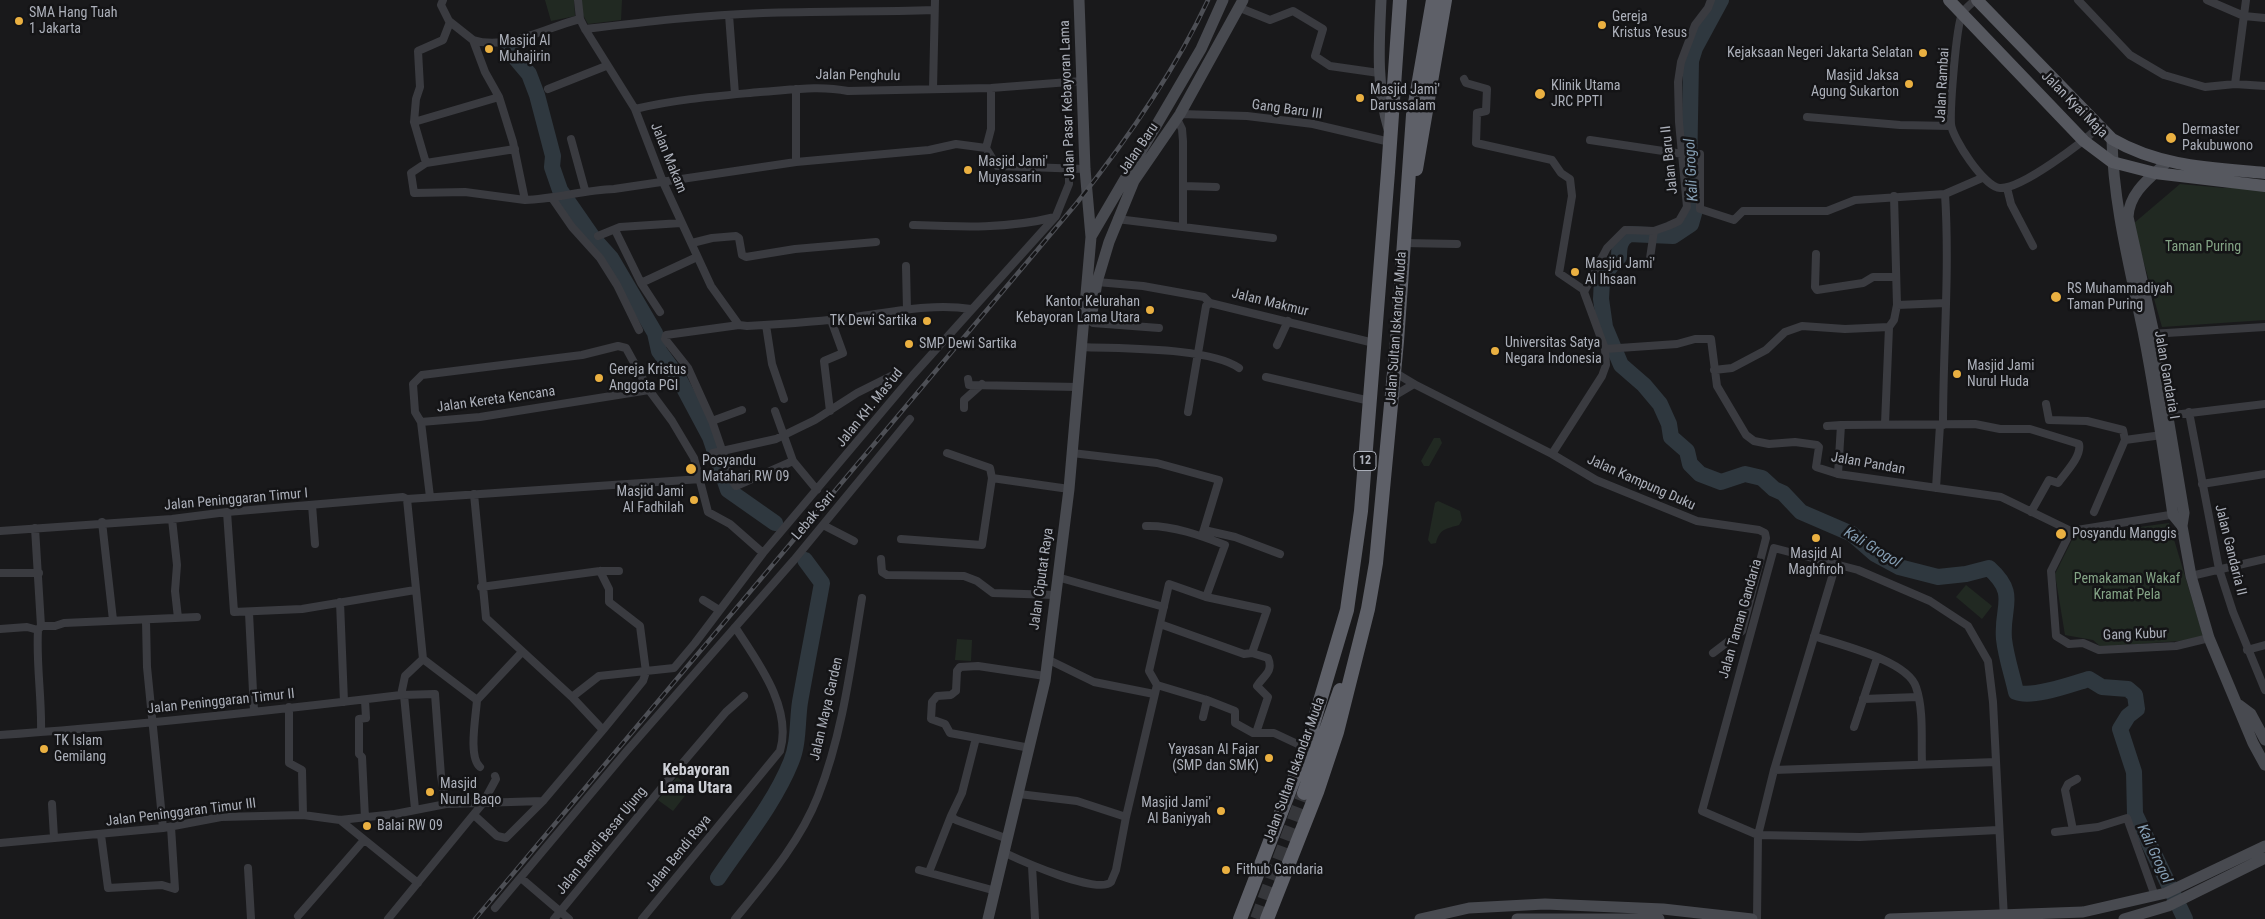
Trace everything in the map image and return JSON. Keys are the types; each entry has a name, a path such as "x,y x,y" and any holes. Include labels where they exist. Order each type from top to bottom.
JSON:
{"highway":[{"name":"Jalan Sultan Iskandar Muda","path":"1304,793 1311,752 1328,704 1336,648 1347,610 1360,526 1400,0"},
{"name":"Jalan Sultan Iskandar Muda","path":"1267,919 1326,766 1337,732 1376,563 1392,397 1413,115 1433,0"},
{"path":"1406,199 1415,174 1420,150 1445,0"},
{"name":"Jalan Sultan Iskandar Muda","path":"1245,916 1311,752 1356,654"}],"main road":[{"name":"Jalan Pasar Kebayoran Lama","path":"1079,0 1085,169 1091,237"},
{"name":"Jalan Baru","path":"1091,237 1201,49 1223,0"},
{"name":"Jalan Sultan Iskandar Muda","path":"1381,0 1379,73 1390,136"},
{"name":"Jalan Kyai Maja","path":"1949,0 2084,141 2112,162 2155,173 2265,186"},
{"name":"Jalan Kyai Maja","path":"1976,0 2112,139 2133,152 2167,162 2265,173"},
{"name":"Jalan Baru","path":"1088,321 1097,282 1118,219 1134,180 1178,117 1241,4"},
{"name":"Jalan Gandaria I","path":"2112,139 2112,162 2149,334"},
{"name":"Jalan Gandaria I","path":"2167,162 2143,184 2132,200 2128,217 2164,416 2179,514"},
{"name":"Jalan Pasar Kebayoran Lama","path":"1087,199 1097,224"},
{"name":"Jalan Ciputat Raya","path":"988,919 1030,748 1045,676 1069,489 1082,347 1088,321 1091,237"},
{"name":"Jalan Gandaria I","path":"2164,416 2162,434 2179,514"},
{"path":"2179,514 2192,576 2209,638 2237,704 2262,739 2265,765"},
{"path":"2124,919 2168,906 2182,892 2265,846"},
{"path":"1890,919 2004,917 2083,912 2182,892 2265,858"},
{"path":"1420,919 1469,908 1545,904 1663,909 1752,919"},
{"path":"1515,906 1517,919 1659,919"}],"street":[{"path":"443,0 441,5 450,22 473,40 483,44 499,43 580,19"},
{"name":"Jalan Makam","path":"578,0 580,19 584,29 635,109 663,182 711,286 739,325"},
{"path":"933,89 935,0"},
{"name":"Jalan Baru II","path":"1584,290 1607,248 1625,230 1654,234 1678,221 1687,207 1678,104 1681,62 1695,25 1708,8 1711,0"},
{"path":"1962,13 1976,0"},
{"path":"2078,0 2130,55 2164,76 2205,87 2235,84 2265,86"},
{"path":"2207,0 2244,16 2265,18"},
{"path":"2235,84 2246,0"},
{"path":"1241,4 1270,20 1293,11 1324,30 1315,56 1330,66 1379,73"},
{"path":"584,29 675,18 728,15 934,10"},
{"name":"Jalan Rambai","path":"1962,13 1951,126 1982,178"},
{"path":"728,15 735,94"},
{"path":"426,163 414,122 420,87 418,51 443,40 450,22"},
{"path":"473,40 485,72 499,97 515,149 524,200"},
{"path":"548,89 606,66"},
{"path":"1464,78 1466,83 1487,89 1486,111 1477,113 1476,143 1552,160 1561,173 1570,178 1572,196 1559,273 1584,290 1584,298 1607,349 1606,365 1602,376 1552,454"},
{"name":"Jalan Penghulu","path":"635,109 677,99 796,89 830,87 848,91 991,88 1082,81"},
{"path":"991,88 991,129 986,148 997,166 1068,170 1085,169"},
{"path":"796,89 796,162"},
{"path":"414,122 499,97"},
{"name":"Gang Baru III","path":"1178,117 1233,115 1315,124 1390,136"},
{"path":"1178,117 1182,129 1184,227"},
{"path":"1808,117 1900,125 1951,126"},
{"path":"1700,154 1700,209 1734,220 1743,210 1826,211 1835,210 1856,200 1945,194 1982,178 1993,188 2007,188 2064,156 2100,126"},
{"path":"572,139 586,190"},
{"path":"1590,140 1683,154"},
{"path":"515,149 426,163 411,173 414,193 465,192 524,200 552,198 586,190 663,182 796,162 884,156 956,144 986,148"},
{"name":"Jalan KH. Mas'ud","path":"646,672 677,665 763,553 971,309 1056,216 1069,184 1068,170"},
{"path":"1183,186 1216,187"},
{"path":"2007,188 2011,204 2033,246"},
{"path":"1936,488 1948,272 1945,194"},
{"path":"1885,424 1889,327 1894,320 1897,305 1894,196"},
{"path":"552,198 572,227 600,258 618,285 638,330"},
{"path":"913,225 986,228 1021,224 1056,216"},
{"path":"1118,219 1273,238"},
{"path":"598,236 620,227 681,223"},
{"path":"615,230 641,283 660,312"},
{"path":"1650,265 1654,234"},
{"path":"692,243 712,238 736,236 739,238 742,255 746,257 796,249 876,242"},
{"path":"1404,242 1457,244"},
{"path":"1816,254 1815,287 1817,290 1863,283 1874,277 1896,277"},
{"path":"641,283 698,257"},
{"path":"906,266 907,310"},
{"path":"1097,282 1143,286 1204,298 1210,302"},
{"name":"Jalan Makmur","path":"1188,412 1200,354 1206,306 1210,302 1374,343"},
{"path":"1897,305 1946,303"},
{"path":"793,461 736,486 732,482 718,452 712,421 688,368 665,339 668,334 739,325 831,320 950,305 971,309"},
{"path":"830,411 824,360 843,353 831,320"},
{"path":"1088,321 1159,328"},
{"path":"1277,345 1288,321"},
{"path":"766,325 772,364 784,399"},
{"path":"1714,370 1732,368 1766,350 1785,332 1802,326 1845,329 1889,327"},
{"path":"2149,334 2265,327"},
{"name":"Jalan Pandan","path":"1607,349 1622,346 1678,344 1696,339 1711,339 1717,386 1746,434 1754,441 1769,444 1795,442 1817,445 1819,448 1816,467 1838,474 2002,497 2071,531"},
{"path":"421,422 415,412 413,384 422,375 582,355 618,346 626,348 649,390 686,446 700,479 710,515 730,524 763,553"},
{"path":"1082,347 1200,354 1222,359 1239,368"},
{"name":"Jalan Kampung Duku","path":"1394,372 1552,454 1596,480 1697,521 1759,530 1765,533 1766,538 1742,631 1714,653"},
{"path":"718,452 783,436 830,411 857,393 891,376"},
{"path":"1266,377 1370,401"},
{"path":"968,379 969,385 1078,387"},
{"path":"964,408 964,400 982,384"},
{"path":"1392,397 1414,384"},
{"name":"Jalan Kereta Kencana","path":"430,497 421,422 480,417 649,390"},
{"path":"2046,404 2049,420 2087,422 2123,430 2125,440 2094,512"},
{"path":"2164,416 2265,404"},
{"path":"712,421 742,410"},
{"path":"775,411 793,461 817,490"},
{"name":"Jalan Gandaria II","path":"2189,412 2219,568 2247,650 2265,690"},
{"name":"Lebak Sari","path":"495,908 823,526 910,419"},
{"path":"1827,426 1975,424 2000,429 2030,429 2080,446 2076,457 2058,483 2048,480 2031,512"},
{"path":"1838,474 1841,425"},
{"path":"2125,440 2162,434"},
{"path":"901,539 982,545 992,478 990,468 947,453"},
{"path":"1072,453 1157,463 1219,480 1203,533"},
{"path":"2202,484 2265,474"},
{"path":"992,478 1069,489"},
{"name":"Jalan Peninggaran Timur I","path":"0,531 102,522 172,519 227,512 403,498 700,479"},
{"path":"474,494 481,587 486,618 572,697 604,730"},
{"path":"407,499 423,659 477,700"},
{"path":"312,505 315,544"},
{"path":"227,512 234,612 249,613 302,609 415,590"},
{"path":"2071,531 2179,514"},
{"path":"172,519 177,565 175,591 178,618"},
{"path":"102,522 113,620"},
{"path":"823,526 854,542"},
{"path":"1146,526 1235,537 1280,554"},
{"path":"35,528 39,573 42,692 40,732"},
{"name":"Gang Kubur","path":"2071,531 2050,571 2056,636 2069,644 2084,643 2100,650 2176,646 2209,638"},
{"path":"1203,533 1225,545 1206,597"},
{"name":"Jalan Taman Gandaria","path":"1758,835 1703,813 1701,809 1773,550 1776,548 1836,564 1930,600 1968,626 1988,661 1996,762 1998,830 2004,917"},
{"path":"881,559 882,572 887,575 964,576 984,585 993,593 1055,595"},
{"path":"2192,576 2219,568 2265,559"},
{"path":"1758,919 1758,835 1774,770 1836,564"},
{"path":"481,587 600,571 619,571"},
{"path":"474,815 497,836 503,838 543,801 641,685 646,672 640,626 609,602 609,588 600,571"},
{"path":"0,573 39,573"},
{"path":"1057,577 1164,607"},
{"path":"1252,653 1267,610 1206,597 1169,584 1149,671 1157,685 1207,700 1235,711 1235,723 1256,733 1274,733 1311,752"},
{"name":"Jalan Maya Garden","path":"735,919 784,857 817,797 836,740 862,598"},
{"path":"702,600 719,610"},
{"path":"340,602 344,702"},
{"path":"249,613 254,711"},
{"path":"0,629 39,628 113,620 146,621 197,617"},
{"path":"101,835 108,888 162,885 175,889 167,828 158,789 154,722 147,667 146,621"},
{"path":"1160,624 1244,654 1252,653 1268,658 1270,663 1268,674 1258,685 1258,689 1267,694 1268,697 1256,733"},
{"name":"Jalan Bendi Raya","path":"642,919 780,750 784,731 780,710 770,688 735,627"},
{"path":"1814,636 1876,658 1906,672 1913,680 1918,697 1922,764"},
{"path":"2247,650 2265,645"},
{"path":"480,767 476,763 474,752 477,700 522,652"},
{"path":"1854,727 1876,658"},
{"path":"415,808 402,695 405,676 423,659"},
{"path":"1047,659 1094,682 1154,694"},
{"path":"1030,748 950,733 945,724 932,720 930,717 934,699 951,695 956,691 958,669 965,666 978,666 1045,676"},
{"path":"572,697 599,676 646,672"},
{"path":"1005,853 1032,866 1072,879 1106,886 1111,882 1116,870 1126,817 1157,685"},
{"name":"Jalan Peninggaran Timur II","path":"0,734 212,718 289,707 402,695 435,694 441,776 446,804"},
{"name":"Jalan Bendi Besar Ujung","path":"554,919 726,712 744,696"},
{"path":"1863,699 1918,697"},
{"path":"365,700 366,718 359,719 359,754 362,757 365,818"},
{"path":"1203,717 1207,700"},
{"path":"289,707 289,764 302,770 303,815"},
{"path":"929,872 962,793 976,738"},
{"path":"1774,770 1996,762"},
{"path":"388,919 483,803 496,779 495,776"},
{"path":"2073,830 2065,790 2068,784 2077,779"},
{"path":"1019,794 1077,801 1126,817"},
{"name":"Jalan Peninggaran Timur III","path":"0,843 167,828 221,817 303,815 340,820 395,814 415,808 446,804 543,801"},
{"path":"52,804 54,838"},
{"path":"951,816 956,820 1008,839"},
{"path":"2055,832 2098,827 2127,818 2160,895"},
{"path":"340,820 418,883"},
{"path":"1758,835 1860,837 1998,830"},
{"path":"298,916 364,840"},
{"path":"1032,866 1035,919"},
{"path":"248,868 251,919"},
{"path":"919,870 996,891"},
{"path":"521,878 569,919"}],"green space":[{"path":"545,0 574,0 575,16 551,21"},
{"path":"581,0 622,0 621,20 588,24 583,15"},
{"name":"Taman Puring","path":"2180,184 2224,188 2265,188 2265,320 2162,327 2133,224"},
{"path":"1434,438 1440,438 1442,443 1429,466 1424,466 1421,461"},
{"path":"1438,501 1460,511 1462,520 1459,525 1447,528 1439,534 1436,543 1431,544 1428,540 1435,503"},
{"name":"Pemakaman Wakaf Kramat Pela","path":"2169,523 2204,639 2101,647 2093,640 2065,635 2055,574 2074,536"},
{"path":"1966,585 1992,606 1982,619 1956,597"},
{"path":"957,639 972,640 971,661 955,660"},
{"path":"677,777 691,788 673,811 658,800"}],"waterway":[{"name":"Kali Grogol","path":"1721,0 1695,48 1691,61 1689,175 1695,210 1691,224 1673,236 1629,234 1621,244 1619,257 1605,273 1602,280 1601,299 1605,327 1621,365 1644,385 1660,404 1669,424 1671,437 1687,451 1690,464 1700,474 1721,482 1745,474 1762,478 1774,489 1783,493 1801,512 1852,534 1875,554 1899,567 1938,577 1966,574 1989,568 2004,586 2006,594 2004,639 2016,692 2032,694 2089,679 2102,687 2128,689 2135,695 2137,709 2128,716 2120,729 2134,772 2135,814 2185,919"},
{"path":"508,43 513,55 529,74 537,95 553,156 552,167 560,190 594,239 611,258 655,333 659,351 678,377 710,437 728,490 775,523"},
{"path":"718,878 776,793 794,755 800,702 822,583 805,560"}],"tunnel":[{"path":"1257,919 1304,793"}],"railway":[{"path":"475,919 1076,204 1148,106 1180,54 1208,0"}],"place":[{"name":"SMA Hang Tuah 1 Jakarta","path":"19,21"},
{"name":"Gereja Kristus Yesus","path":"1602,25"},
{"name":"Masjid Al Muhajirin","path":"489,49"},
{"name":"Kejaksaan Negeri Jakarta Selatan","path":"1923,53"},
{"name":"Masjid Jaksa Agung Sukarton","path":"1909,84"},
{"name":"Klinik Utama JRC PPTI","path":"1540,94"},
{"name":"Masjid Jami' Darussalam","path":"1360,98"},
{"name":"Dermaster Pakubuwono","path":"2171,138"},
{"name":"Masjid Jami' Muyassarin","path":"968,170"},
{"name":"Masjid Jami' Al Ihsaan","path":"1575,272"},
{"name":"RS Muhammadiyah Taman Puring","path":"2056,297"},
{"name":"Kantor Kelurahan Kebayoran Lama Utara","path":"1150,310"},
{"name":"TK Dewi Sartika","path":"927,321"},
{"name":"SMP Dewi Sartika","path":"909,344"},
{"name":"Universitas Satya Negara Indonesia","path":"1495,351"},
{"name":"Masjid Jami Nurul Huda","path":"1957,374"},
{"name":"Gereja Kristus Anggota PGI","path":"599,378"},
{"name":"Posyandu Matahari RW 09","path":"691,469"},
{"name":"Masjid Jami Al Fadhilah","path":"694,500"},
{"name":"Posyandu Manggis","path":"2061,534"},
{"name":"Masjid Al Maghfiroh","path":"1816,538"},
{"name":"TK Islam Gemilang","path":"44,749"},
{"name":"Yayasan Al Fajar (SMP dan SMK)","path":"1269,758"},
{"name":"Masjid Nurul Baqo","path":"430,792"},
{"name":"Masjid Jami' Al Baniyyah","path":"1221,811"},
{"name":"Balai RW 09","path":"367,826"},
{"name":"Fithub Gandaria","path":"1226,870"}],"district":[{"name":"Kebayoran Lama Utara","path":"696,780"}]}
